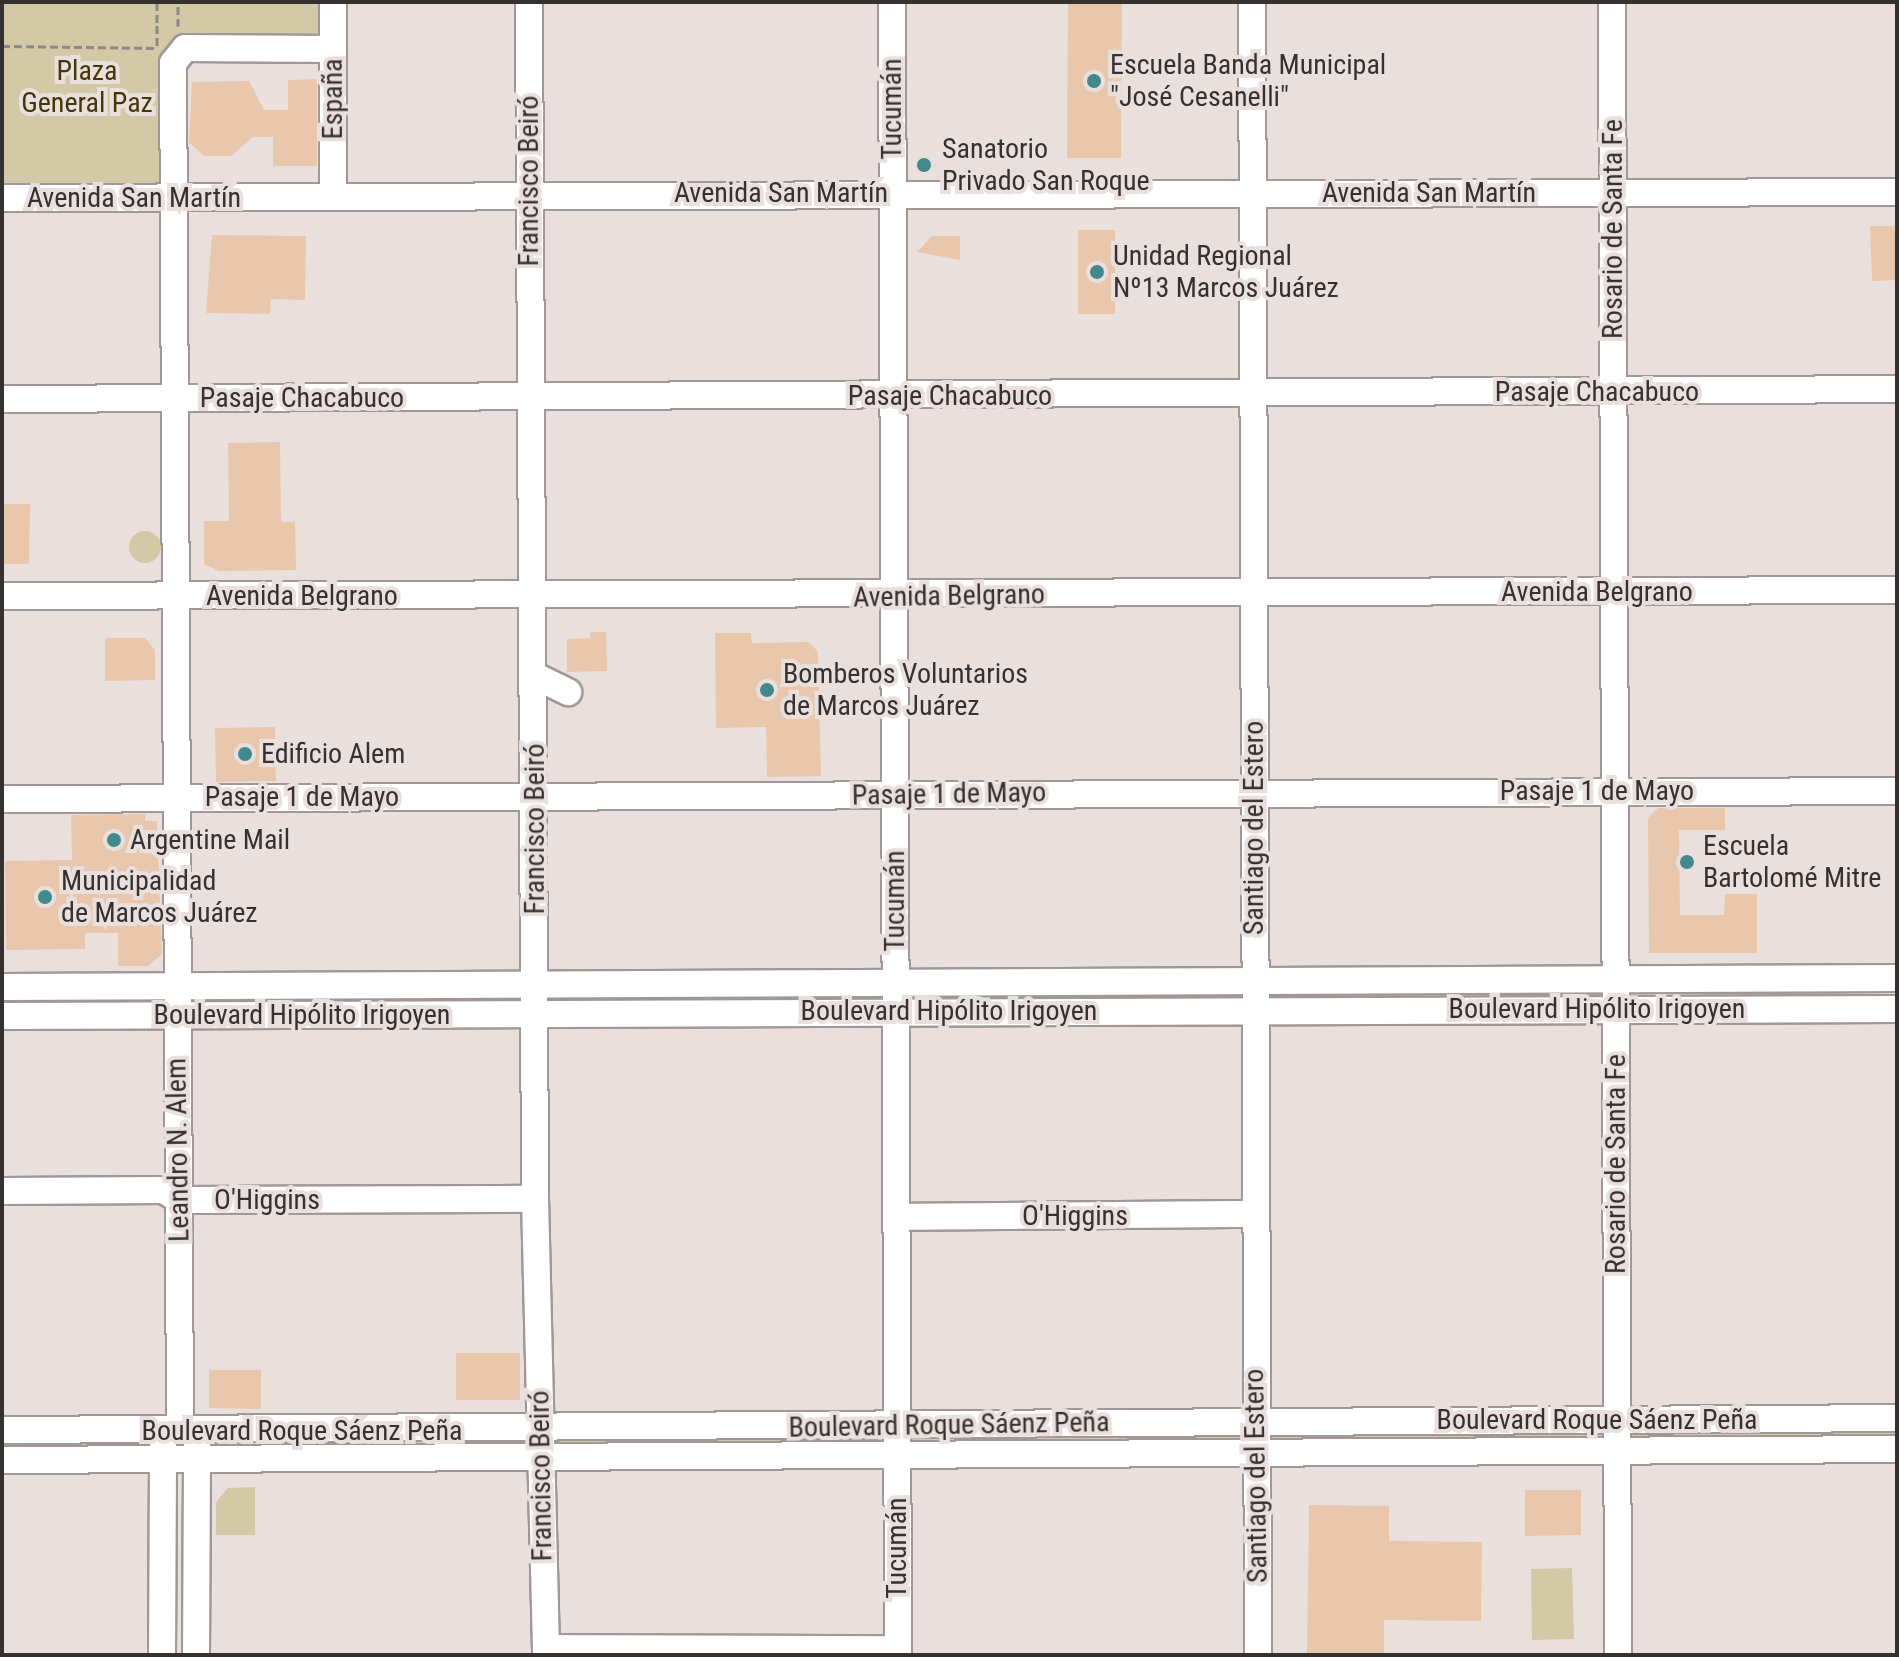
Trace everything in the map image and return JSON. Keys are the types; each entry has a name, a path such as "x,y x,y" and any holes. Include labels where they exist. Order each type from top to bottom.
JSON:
{"street":[{"name":"España","path":"333,2 333,196"},
{"name":"Francisco Beiró","path":"529,2 528,195 536,796 535,1199 546,1652"},
{"name":"Tucumán","path":"892,2 898,1652"},
{"name":"Santiago del Estero","path":"1252,2 1252,592 1256,791 1253,1214 1258,1655"},
{"name":"Rosario de Santa Fe","path":"1612,2 1618,1655"},
{"path":"181,48 332,49"},
{"name":"Leandro N. Alem","path":"181,48 173,63 169,197 179,595 175,1015 180,1200 180,1430 196,1461 196,1655"},
{"name":"Avenida San Martín","path":"2,198 893,192 1897,192"},
{"name":"Pasaje Chacabuco","path":"2,399 1897,389"},
{"name":"Avenida Belgrano","path":"2,596 894,597 1252,592 1897,590"},
{"path":"535,676 568,692"},
{"name":"Pasaje 1 de Mayo","path":"2,799 1256,791 1897,791"},
{"name":"Boulevard Hipólito Irigoyen","path":"2,987 1897,978"},
{"name":"Boulevard Hipólito Irigoyen","path":"2,1016 895,1010 1897,1009"},
{"name":"O'Higgins","path":"2,1191 163,1190 180,1200 535,1199"},
{"name":"O'Higgins","path":"896,1217 1253,1214"},
{"name":"Boulevard Roque Sáenz Peña","path":"2,1460 196,1461 897,1425 1897,1418"},
{"name":"Boulevard Roque Sáenz Peña","path":"2,1430 180,1430 897,1455 1897,1449"},
{"name":"Leandro N. Alem","path":"162,1655 163,1461 180,1430"},
{"path":"546,1652 898,1652"}],"path":[{"path":"157,2 157,48"},
{"path":"2,46 181,48 178,2"}],"green space":[{"name":"Plaza General Paz","path":"2,2 328,2 328,47 184,47 171,191 2,200"},
{"path":"145,531 156,536 161,547 156,558 145,563 134,558 129,547 134,536"},
{"path":"1897,1429 1897,1439 2,1450 2,1439"},
{"path":"255,1487 255,1535 216,1535 216,1502 228,1488"},
{"path":"1572,1568 1574,1639 1532,1640 1531,1569"}],"building":[{"name":"Escuela Banda Municipal \"José Cesanelli\"","path":"1068,4 1122,4 1121,158 1067,158"},
{"path":"317,79 317,166 273,166 273,137 253,137 231,156 204,156 189,142 192,82 249,81 264,110 288,110 288,80"},
{"path":"1870,226 1896,226 1897,280 1872,281"},
{"name":"Unidad Regional Nº13 Marcos Juárez","path":"1078,230 1115,230 1115,314 1078,314"},
{"path":"212,235 306,236 305,300 271,299 270,314 206,313"},
{"path":"932,236 960,236 960,260 917,252"},
{"path":"280,442 281,522 295,522 296,570 219,571 204,564 204,521 229,521 228,443"},
{"path":"2,504 30,504 29,564 2,564"},
{"path":"590,632 606,632 607,671 567,672 567,639 590,638"},
{"name":"Bomberos Voluntarios de Marcos Juárez","path":"715,633 751,633 752,643 809,642 818,652 821,776 767,777 766,727 716,728"},
{"path":"105,638 145,638 155,650 155,680 105,681"},
{"name":"Edificio Alem","path":"275,727 276,781 216,782 215,728"},
{"name":"Escuela Bartolomé Mitre","path":"1658,808 1725,808 1725,830 1679,830 1680,915 1724,915 1725,894 1757,894 1757,953 1649,953 1648,818"},
{"path":"145,814 145,821 157,821 162,954 148,966 118,966 118,933 85,933 85,949 6,950 5,861 72,860 71,815"},
{"path":"456,1353 520,1353 520,1400 456,1400"},
{"path":"209,1370 261,1370 261,1409 209,1408"},
{"path":"1525,1490 1581,1490 1581,1535 1525,1536"},
{"path":"1309,1505 1389,1506 1389,1541 1482,1542 1481,1621 1384,1620 1384,1655 1307,1655"}],"place":[{"name":"Escuela Banda Municipal \"José Cesanelli\"","path":"1094,81"},
{"name":"Sanatorio Privado San Roque","path":"924,165"},
{"name":"Unidad Regional Nº13 Marcos Juárez","path":"1097,272"},
{"name":"Bomberos Voluntarios de Marcos Juárez","path":"767,690"},
{"name":"Edificio Alem","path":"245,754"},
{"name":"Argentine Mail","path":"114,840"},
{"name":"Escuela Bartolomé Mitre","path":"1687,862"},
{"name":"Municipalidad de Marcos Juárez","path":"45,897"}]}
